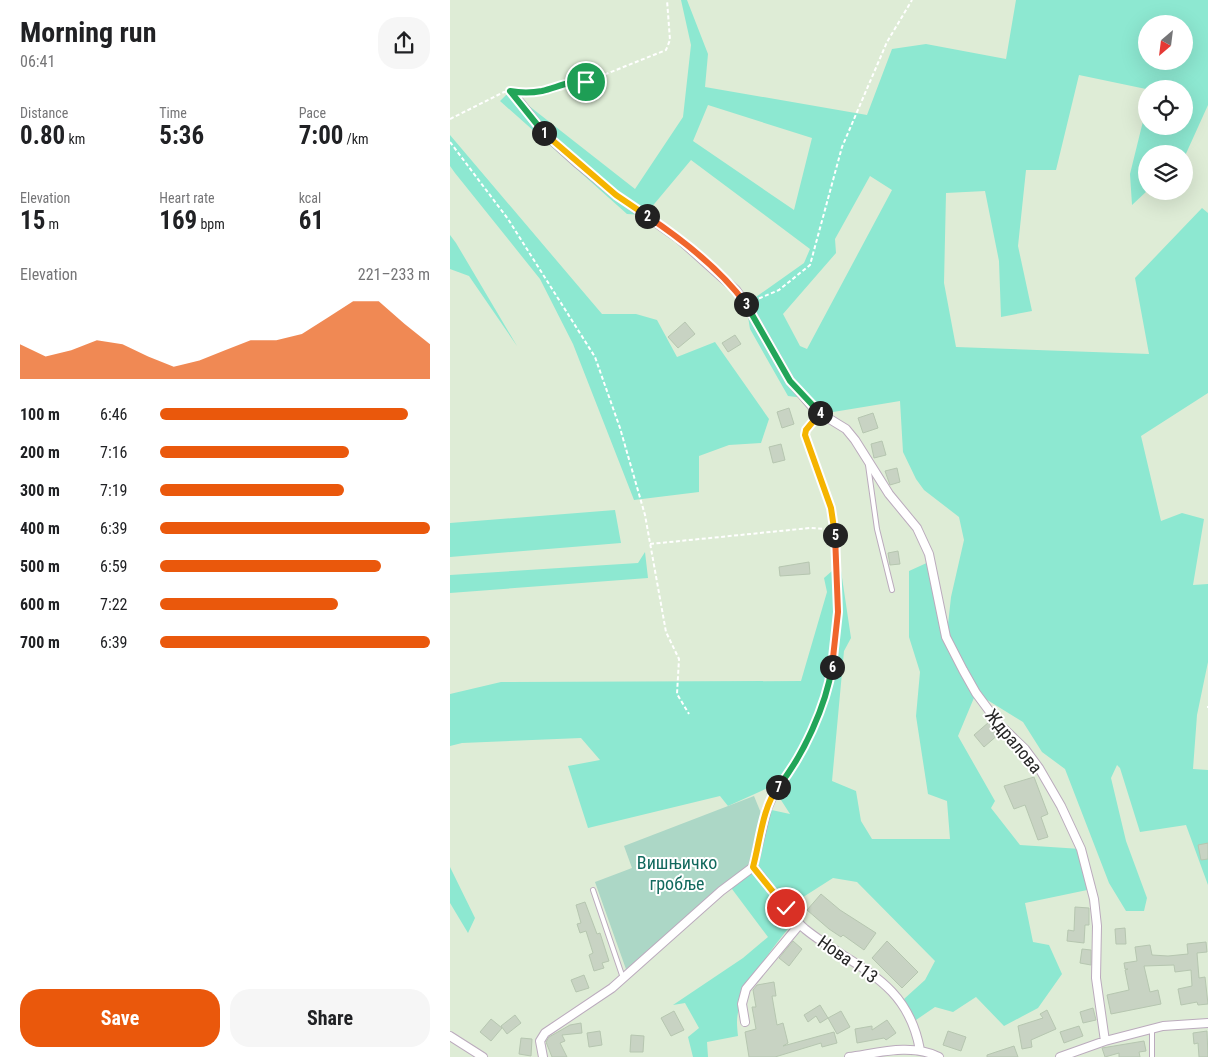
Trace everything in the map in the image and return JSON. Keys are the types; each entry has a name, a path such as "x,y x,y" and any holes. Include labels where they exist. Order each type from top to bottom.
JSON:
{"street":[{"name":"Ждралова","path":"520,102 546,134 578,164 616,195 679,239 726,280 746,304 790,381 821,414 846,429 889,494 924,541 931,561 942,621 963,670 976,693 1000,724 1025,749 1039,768 1061,806 1080,850 1094,898 1097,926 1096,978 1105,1041"},
{"path":"543,1057 540,1041 546,1033 623,978 721,891 753,867 767,809 775,791"},
{"name":"Нова 113","path":"753,867 800,924 870,971 891,991 911,1020 920,1050"},
{"name":"Нова 113","path":"745,1022 742,1004 746,988 800,924"},
{"path":"1060,1057 1105,1041 1152,1029 1208,1023"},
{"path":"450,1036 478,1056"},
{"path":"849,1057 920,1050 939,1057"}],"lane":[{"path":"821,414 806,430 805,435 831,508 835,530 835,560"},
{"name":"Ждралова","path":"868,460 878,529 892,590"},
{"path":"593,890 623,978"},
{"path":"1152,1029 1152,1057"}],"path":[{"path":"450,119 498,94 510,91 523,93 542,91 576,81 586,82 666,50 670,40 667,0"},
{"path":"746,304 779,290 810,265 824,220 842,147 887,42 912,0"},
{"path":"510,91 520,102"},
{"path":"450,142 508,219 595,357 620,428 645,515 666,632 679,659 677,694 688,714"},
{"path":"650,544 810,528 835,530"},
{"path":"775,791 788,773 824,699 836,641 838,612 835,560"}],"shaded area":[{"path":"681,0 687,0 708,54 705,87 867,115 892,49 926,44 1006,59 1016,0 1208,0 1208,105 1190,145 1138,145 1138,199 1132,205 1130,174 1140,135 1193,135 1193,80 1138,80 1138,87 1079,75 1056,170 1026,170 1018,246 1032,311 1001,317 999,261 985,191 946,193 944,283 956,347 1149,354 1135,278 1202,208 1208,213 1208,393 1141,436 1161,521 1182,513 1204,519 1193,585 1208,584 1208,662 1197,715 1193,769 1208,770 1208,885 1186,825 1140,832 1120,768 1117,765 1111,778 1126,841 1147,898 1144,911 1126,911 1109,883 1065,769 1042,752 1023,722 976,693 958,736 995,801 991,808 1020,845 1081,849 1092,889 1025,903 1033,942 1049,945 1062,974 1038,1008 1004,1026 976,997 953,1012 935,1007 916,1020 904,999 925,980 935,961 857,882 833,878 786,908 796,920 772,950 743,998 738,1012 738,1036 707,1042 708,1057 693,1057 688,1037 699,1028 685,1003 673,1005 743,958 768,937 729,885 767,809 790,814 772,786 728,806 720,796 588,828 568,766 600,760 581,738 462,743 450,746 450,694 501,682 801,681 827,592 824,578 840,564 851,638 844,651 832,781 856,791 861,821 872,839 950,839 947,801 928,794 916,716 920,672 909,637 909,571 931,561 947,634 951,597 964,540 959,517 924,490 916,479 903,452 900,401 821,414 804,398 788,396 750,329 746,304 804,263 810,249 691,160 645,215 627,214 500,101 510,91 635,189 683,117 691,45","holes":["708,105 812,138 794,210 693,141","870,176 892,190 807,349 800,346 783,314 836,253 835,239"]},
{"path":"450,135 602,314 636,314 657,320 677,357 715,342 769,419 761,443 729,445 699,456 699,492 634,500 573,344 540,279 450,166"},
{"path":"450,235 517,346 469,276 450,269"},
{"path":"615,510 621,543 450,557 450,523"},
{"path":"645,552 648,578 450,593 450,575 638,563"},
{"path":"450,867 475,918 468,933 450,903"}],"green space":[{"name":"Вишњичко гробље","path":"754,796 763,818 754,862 627,972 595,882 632,868 624,846"}],"building":[{"path":"685,322 695,334 678,348 668,337"},
{"path":"735,335 741,344 728,352 722,343"},
{"path":"789,408 794,424 782,428 777,412"},
{"path":"873,413 878,428 863,433 858,418"},
{"path":"882,441 886,455 874,458 871,444"},
{"path":"781,444 785,460 773,463 769,447"},
{"path":"897,468 900,482 890,485 885,471"},
{"path":"898,551 900,564 890,565 888,553"},
{"path":"809,562 810,574 780,576 779,567"},
{"path":"989,722 999,734 984,747 974,735"},
{"path":"1034,777 1048,814 1041,817 1048,837 1038,840 1025,805 1014,809 1004,786"},
{"path":"1208,843 1208,859 1201,860 1198,845"},
{"path":"821,894 840,910 876,933 864,950 843,935 841,937 829,929 807,910"},
{"path":"585,902 597,934 600,933 609,961 602,963 604,968 594,971 589,955 593,953 586,931 580,933 577,924 581,923 576,905"},
{"path":"1075,907 1089,908 1089,925 1085,925 1084,943 1067,941 1068,930 1074,931"},
{"path":"1125,928 1126,944 1116,944 1115,929"},
{"path":"793,941 802,949 789,966 779,958"},
{"path":"887,941 918,972 902,988 872,958"},
{"path":"1206,942 1207,952 1197,953 1199,978 1205,977 1208,1004 1198,1005 1197,1002 1181,1005 1178,989 1192,986 1191,970 1175,972 1174,965 1144,966 1150,992 1158,990 1161,1004 1111,1014 1107,995 1129,990 1125,970 1128,969 1125,969 1124,963 1137,961 1135,947 1150,945 1152,955 1168,956 1188,954 1187,944"},
{"path":"1082,949 1091,950 1091,965 1080,963"},
{"path":"584,975 589,988 576,992 571,980"},
{"path":"774,982 776,996 772,996 777,1025 783,1023 788,1043 783,1046 834,1032 837,1043 822,1047 821,1043 775,1057 749,1057 745,1032 756,1029 752,1007 756,1007 753,990 757,985"},
{"path":"820,1005 828,1018 820,1023 816,1016 808,1022 804,1015"},
{"path":"1093,1008 1096,1020 1083,1023 1080,1012"},
{"path":"1047,1010 1056,1029 1031,1040 1032,1047 1022,1049 1018,1026 1043,1018 1040,1014"},
{"path":"674,1011 684,1030 671,1036 661,1018"},
{"path":"841,1011 850,1027 837,1034 828,1018"},
{"path":"515,1015 521,1023 507,1034 501,1026"},
{"path":"491,1019 502,1028 491,1041 480,1032"},
{"path":"887,1020 896,1033 886,1040 884,1038 857,1043 855,1029 872,1026 872,1030"},
{"path":"581,1023 582,1033 562,1035 565,1041 560,1043 567,1057 552,1057 546,1042 549,1037 570,1025"},
{"path":"1079,1026 1083,1036 1064,1043 1060,1032"},
{"path":"600,1031 602,1045 589,1047 587,1033"},
{"path":"948,1031 966,1037 961,1051 943,1045"},
{"path":"1207,1031 1208,1057 1199,1057 1198,1043 1194,1044 1193,1033"},
{"path":"631,1035 644,1036 643,1052 630,1052"},
{"path":"521,1038 532,1039 531,1056 519,1054"},
{"path":"1144,1041 1146,1051 1139,1052 1140,1057 1119,1057 1119,1053 1105,1057 1102,1048"},
{"path":"1014,1046 1018,1057 987,1057 987,1055"}],"route":[{"path":"586,82 576,81 542,91 523,93 510,91 546,134 578,164 625,202 679,239 736,290 790,381 815,410 821,414 805,434 831,508 835,530 838,612 832,670 824,699 811,731 784,781 772,795 753,867 763,877 786,908"}]}
